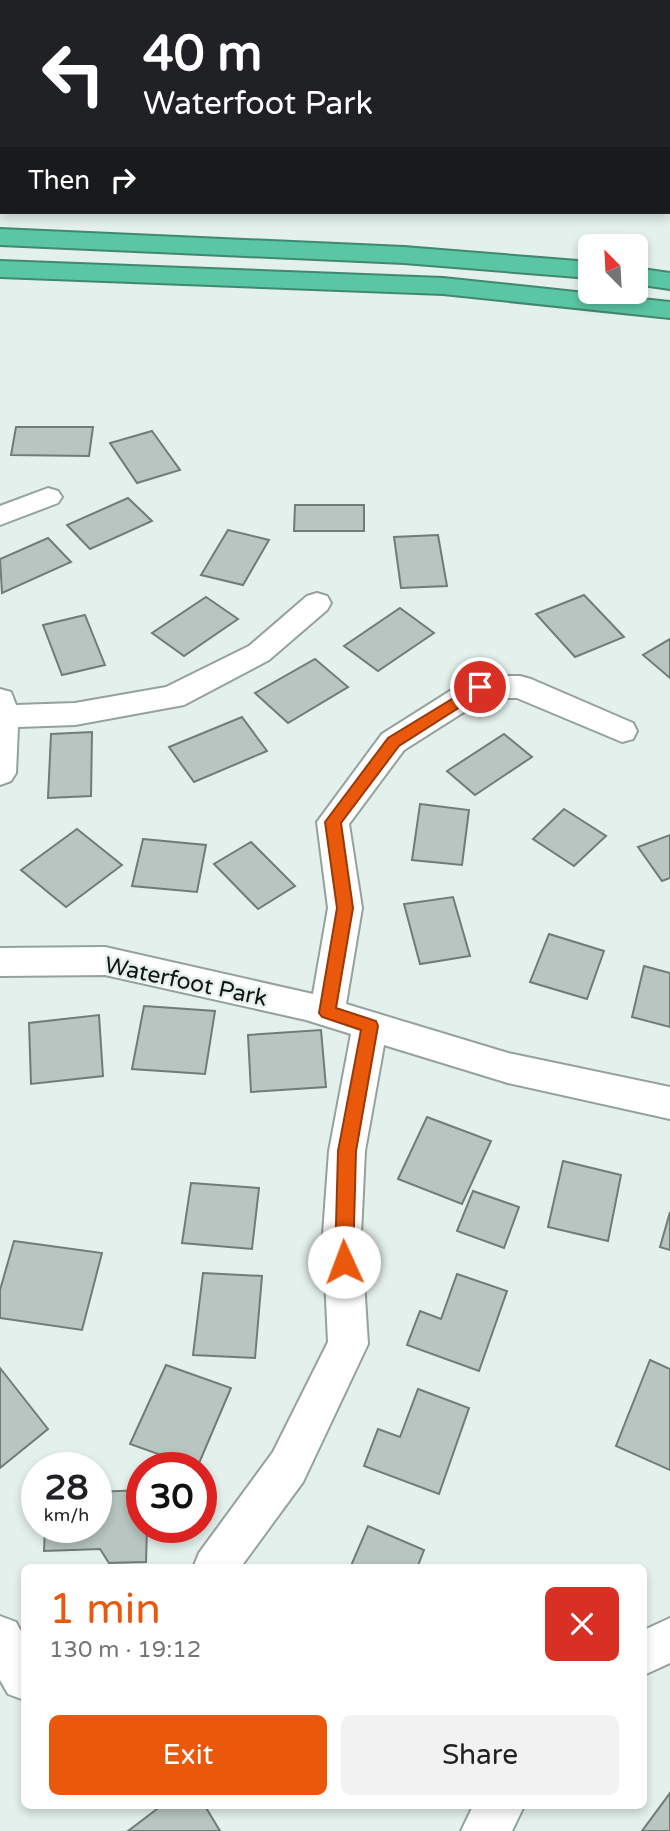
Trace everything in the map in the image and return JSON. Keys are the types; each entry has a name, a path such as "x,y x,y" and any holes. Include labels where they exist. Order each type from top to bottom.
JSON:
{"highway":[{"path":"0,237 404,255 578,269"},
{"path":"0,269 443,286 670,310"},
{"path":"648,278 670,281"}],"street":[{"path":"0,516 48,497"},
{"path":"0,773 1,708 75,714 173,697 259,653 317,603"},
{"path":"327,1013 345,908 333,822 393,742 480,687 520,687 622,731"},
{"name":"Waterfoot Park","path":"0,962 104,961 327,1013 508,1068 670,1103"},
{"path":"217,1564 288,1467 348,1344 342,1234 347,1151 370,1026"},
{"path":"0,1638 21,1673"},
{"path":"647,1652 670,1640"},
{"path":"484,1831 499,1809"}],"building":[{"path":"16,427 93,427 89,456 11,455"},
{"path":"152,431 180,470 137,483 110,443"},
{"path":"128,498 152,521 90,549 67,525"},
{"path":"295,505 364,505 364,531 294,531"},
{"path":"228,530 269,540 243,585 201,575"},
{"path":"438,535 447,586 401,588 394,537"},
{"path":"48,538 71,562 2,593 0,559"},
{"path":"584,595 624,637 575,657 536,614"},
{"path":"206,597 238,619 184,656 152,633"},
{"path":"400,608 434,633 378,671 344,646"},
{"path":"85,615 105,665 62,675 43,625"},
{"path":"670,639 670,678 643,655"},
{"path":"315,659 348,687 288,723 255,693"},
{"path":"242,717 267,751 194,782 169,747"},
{"path":"92,732 91,796 48,798 51,734"},
{"path":"504,734 532,757 475,795 447,771"},
{"path":"420,804 469,810 462,865 412,860"},
{"path":"564,809 606,836 574,866 533,839"},
{"path":"77,829 122,865 66,907 21,870"},
{"path":"670,835 670,878 662,881 638,847"},
{"path":"143,839 206,845 197,892 132,886"},
{"path":"251,842 295,886 258,909 214,864"},
{"path":"453,897 470,956 420,964 404,904"},
{"path":"549,934 604,951 587,999 530,982"},
{"path":"644,966 670,973 670,1027 632,1017"},
{"path":"144,1006 215,1011 205,1074 132,1069"},
{"path":"99,1015 103,1076 31,1084 29,1023"},
{"path":"321,1030 326,1087 251,1092 248,1035"},
{"path":"427,1117 491,1141 462,1204 398,1179"},
{"path":"563,1161 621,1175 608,1241 548,1227"},
{"path":"191,1183 259,1188 252,1249 182,1243"},
{"path":"473,1191 519,1207 504,1248 457,1231"},
{"path":"670,1212 670,1250 660,1247"},
{"path":"14,1241 102,1253 82,1330 0,1318 0,1290"},
{"path":"203,1273 262,1276 255,1358 193,1355"},
{"path":"457,1274 507,1291 479,1371 407,1345 420,1311 441,1319"},
{"path":"650,1360 670,1369 670,1470 616,1446"},
{"path":"166,1365 231,1388 204,1452 152,1452 130,1444"},
{"path":"0,1368 48,1429 0,1468"},
{"path":"418,1389 469,1408 439,1494 364,1466 378,1429 400,1437"},
{"path":"112,1491 126,1491 126,1543 147,1543 146,1562 109,1563 100,1549 44,1551 44,1543 112,1543"},
{"path":"368,1526 424,1550 419,1564 352,1564"},
{"path":"670,1793 670,1831 642,1831"},
{"path":"157,1809 207,1809 220,1831 128,1831"}],"route":[{"path":"344,1262 342,1234 347,1151 370,1026 327,1013 345,908 333,822 393,742 480,687"}]}
